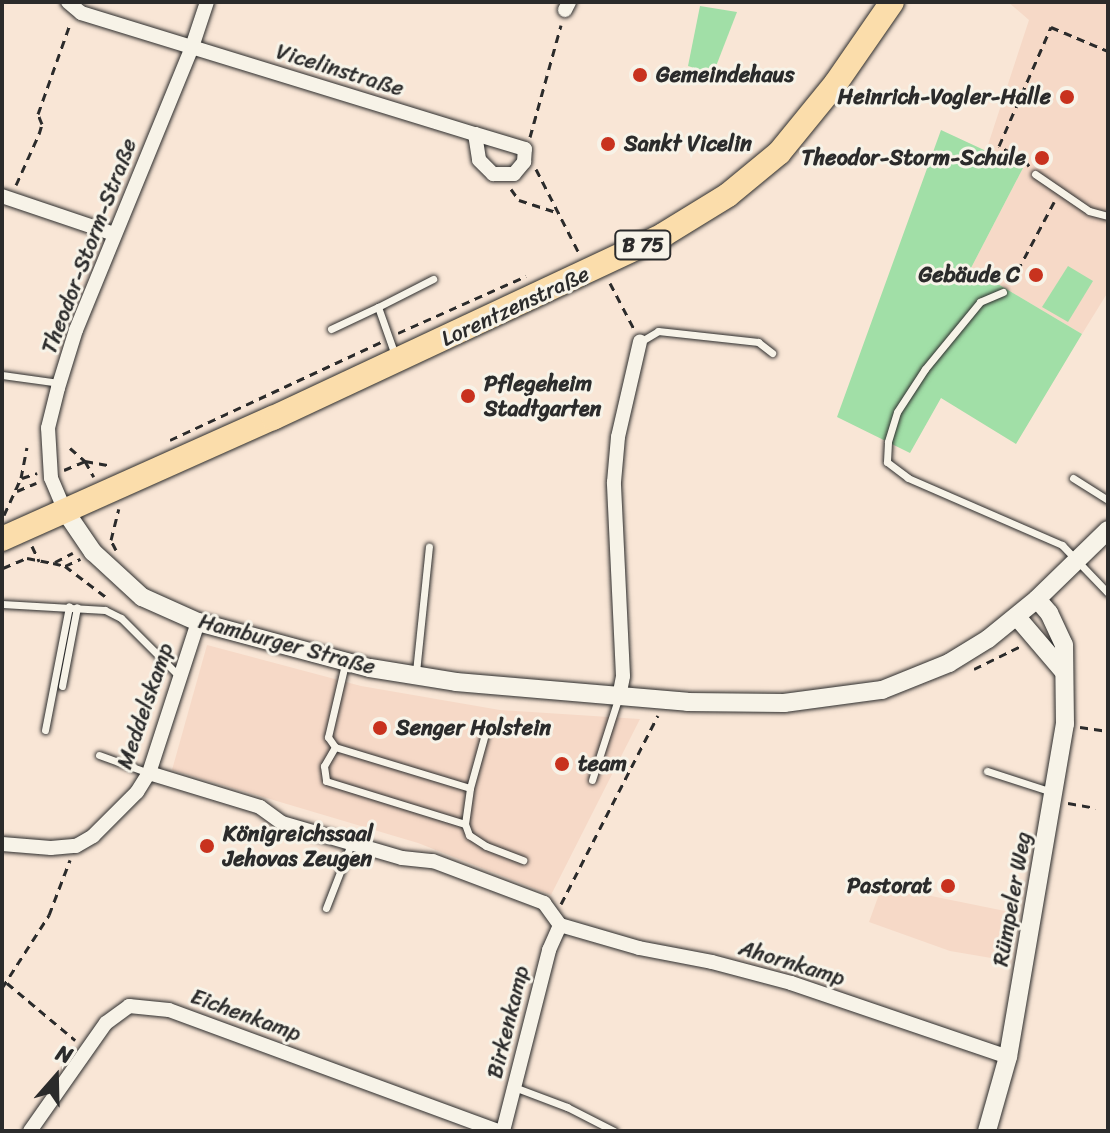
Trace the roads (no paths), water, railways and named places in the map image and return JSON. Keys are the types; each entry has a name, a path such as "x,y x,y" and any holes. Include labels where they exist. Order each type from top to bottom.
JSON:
{"main road":[{"name":"Lorentzenstraße","path":"65,511 587,259 663,235 728,195 779,153 836,83 884,5"},
{"name":"B 75","path":"2,539 65,511"}],"street":[{"name":"Theodor-Storm-Straße","path":"65,511 51,478 48,428 60,383 114,234 192,47 207,2"},
{"name":"Vicelinstraße","path":"72,5 81,13 525,149 524,162 510,174 493,174 479,160 475,134"},
{"path":"5,200 114,234"},
{"path":"619,697 623,676 614,482 618,437 640,342"},
{"name":"Hamburger Straße","path":"65,511 93,552 142,597 198,622 346,662 416,675 665,701 784,703 882,690 949,663 1017,617 1108,530"},
{"name":"Rümpeler Weg","path":"987,1131 1008,1057 1065,724 1061,638 1049,613 1037,599"},
{"path":"1017,617 1064,672"},
{"name":"Meddelskamp","path":"2,844 51,848 76,846 93,836 137,792 149,773 198,622"},
{"name":"Ahornkamp","path":"149,773 260,807 282,823 402,858 433,861 544,903 558,919 639,948 712,962 791,983 1008,1057"},
{"name":"Birkenkamp","path":"500,1131 558,919"},
{"name":"Eichenkamp","path":"30,1131 106,1023 129,1006 169,1010 500,1131"}],"lane":[{"path":"1035,174 1089,211 1108,216"},
{"path":"331,329 433,279"},
{"path":"1003,292 980,302 925,369 897,412 888,442 887,462 908,478 1062,545 1108,593"},
{"path":"378,307 393,350"},
{"path":"640,342 658,331 758,342 772,353"},
{"path":"2,375 60,383"},
{"path":"1073,478 1108,500"},
{"path":"416,675 429,547"},
{"path":"2,604 105,610 121,618 179,676"},
{"path":"62,686 73,606"},
{"path":"45,730 73,606"},
{"path":"346,662 328,737 335,747 470,788"},
{"path":"592,780 619,697"},
{"path":"485,734 470,788 465,824 469,835 486,846 523,860"},
{"path":"335,747 324,766 326,781 465,824"},
{"path":"99,755 149,773"},
{"path":"987,771 1053,796"},
{"path":"326,908 351,844"},
{"path":"514,1087 567,1107 614,1131"}],"place":[{"name":"Gemeindehaus","path":"640,75"},
{"name":"Heinrich-Vogler-Halle","path":"1067,97"},
{"name":"Sankt Vicelin","path":"608,144"},
{"name":"Theodor-Storm-Schule","path":"1042,158"},
{"name":"Gebäude C","path":"1036,275"},
{"name":"Pflegeheim Stadtgarten","path":"468,396"},
{"name":"Senger Holstein","path":"380,728"},
{"name":"team","path":"562,764"},
{"name":"Königreichssaal Jehovas Zeugen","path":"207,846"},
{"name":"Pastorat","path":"948,886"}]}
